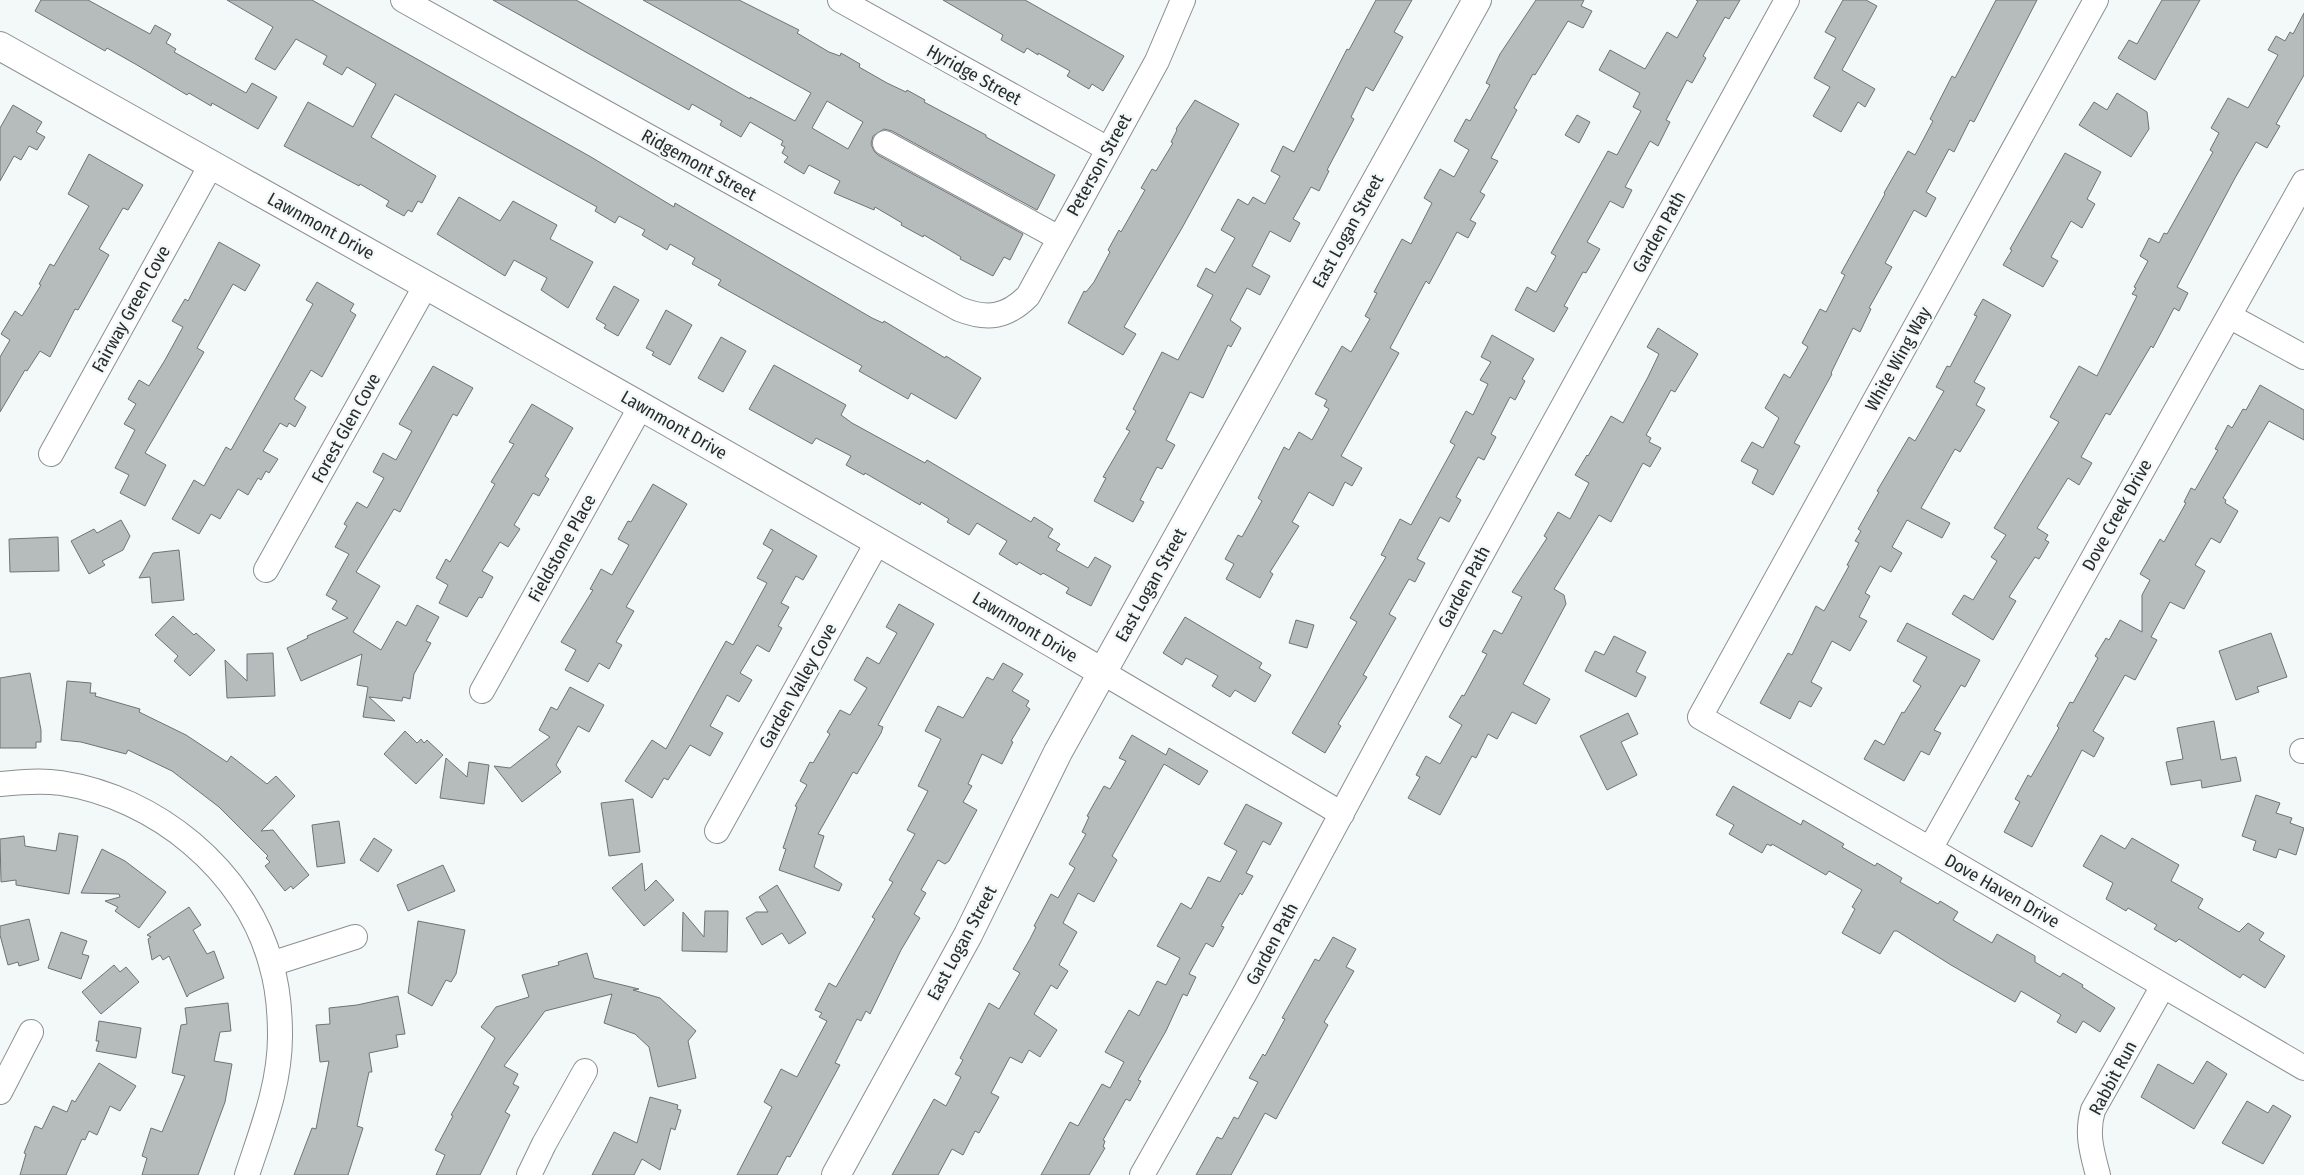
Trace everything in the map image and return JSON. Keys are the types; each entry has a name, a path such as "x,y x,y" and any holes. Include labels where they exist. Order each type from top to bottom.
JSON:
{"street":[{"name":"Ridgemont Street","path":"403,0 959,309 974,315 999,315"},
{"name":"Hyridge Street","path":"840,0 1108,149"},
{"name":"Peterson Street","path":"999,315 1016,308 1028,296 1157,61 1182,0"},
{"name":"East Logan Street","path":"836,1175 968,935 1058,752 1477,0"},
{"name":"Garden Path","path":"1142,1175 1246,991 1474,568 1787,0"},
{"name":"White Wing Way","path":"1700,717 2096,0"},
{"name":"Lawnmont Drive","path":"0,46 642,406 878,541 1342,814"},
{"path":"885,143 1059,238"},
{"name":"Fairway Green Cove","path":"51,454 211,165"},
{"name":"Dove Creek Drive","path":"1930,849 2304,182"},
{"name":"Forest Glen Cove","path":"266,570 426,285"},
{"path":"2229,316 2304,357"},
{"name":"Fieldstone Place","path":"482,691 642,406"},
{"name":"Garden Valley Cove","path":"717,831 878,541"},
{"name":"Dove Haven Drive","path":"1700,717 2304,1068"},
{"path":"0,784 25,782 60,783 95,791 127,802 185,838 215,866 232,886 250,914 271,964 278,1002 280,1035 278,1069 271,1102 246,1175"},
{"path":"271,964 355,937"},
{"name":"Rabbit Run","path":"2098,1175 2089,1139 2089,1124 2093,1110 2163,986"},
{"path":"0,1092 31,1032"},
{"path":"529,1175 544,1144 586,1070"}],"building":[{"path":"41,0 88,0 150,34 155,25 171,34 166,43 176,49 174,52 246,93 252,83 277,97 258,129 212,103 211,106 189,93 187,95 107,48 105,51 35,11"},
{"path":"227,0 312,0 591,157 674,207 675,203 872,318 883,323 884,321 981,378 956,419 911,393 908,399 859,371 862,366 718,285 721,280 692,264 695,258 670,244 667,250 642,235 645,230 619,216 615,223 595,211 597,207 395,94 371,137 436,176 422,203 418,201 412,212 408,210 404,216 386,206 389,201 360,184 359,186 284,146 308,102 353,127 376,84 347,67 342,75 323,64 327,56 296,39 275,70 255,59 273,27"},
{"path":"493,0 576,0 750,99 750,97 795,121 811,93 643,0 739,0 799,30 797,33 829,52 840,56 841,53 860,64 859,67 887,83 906,92 907,90 925,100 924,102 1055,175 1037,210 892,131 884,129 873,136 871,144 878,155 1023,234 1010,260 1004,257 993,276 960,259 961,257 924,235 923,237 901,225 902,223 875,207 874,210 834,193 840,181 809,165 804,174 784,162 788,157 782,153 785,147 781,145 783,141 750,122 741,137 720,125 722,121 692,104 689,110","holes":["827,101 863,122 848,149 812,128"]},
{"path":"943,0 1025,0 1124,56 1103,91 1092,84 1089,89 1067,76 1070,71 1027,48 1024,53 1001,40 1003,35"},
{"path":"1376,0 1412,0 1394,32 1403,37 1373,91 1366,87 1351,117 1354,119 1327,170 1329,171 1319,191 1311,187 1293,219 1300,223 1290,242 1270,231 1252,266 1270,276 1260,295 1247,288 1230,320 1241,328 1231,347 1228,345 1203,398 1190,392 1166,440 1175,445 1162,469 1157,467 1140,500 1144,502 1133,522 1094,501 1106,478 1103,477 1130,431 1126,429 1136,411 1133,409 1162,352 1178,360 1213,295 1197,286 1206,268 1215,273 1235,238 1221,230 1238,199 1248,205 1253,197 1265,204 1280,176 1271,171 1283,146 1294,152 1347,49 1349,50"},
{"path":"1536,0 1584,0 1581,6 1592,11 1583,28 1568,21 1535,75 1533,74 1514,108 1517,110 1491,158 1498,161 1480,192 1485,195 1470,220 1476,223 1468,238 1457,232 1429,284 1426,281 1390,348 1399,353 1341,456 1362,468 1352,486 1345,482 1333,506 1309,492 1292,522 1299,526 1270,572 1273,574 1260,598 1226,579 1234,564 1225,559 1238,535 1242,537 1262,501 1258,498 1284,447 1289,450 1299,432 1312,440 1329,409 1324,406 1327,400 1315,394 1342,346 1351,352 1370,319 1365,316 1377,293 1374,292 1402,239 1411,244 1432,203 1424,198 1440,169 1454,177 1469,150 1454,141 1466,119 1470,121 1490,85 1486,83 1500,54"},
{"path":"1696,0 1740,0 1729,19 1725,17 1703,56 1706,58 1692,83 1687,80 1666,120 1670,122 1658,146 1650,141 1625,187 1632,190 1623,208 1610,201 1587,242 1600,249 1586,273 1583,272 1564,306 1568,308 1554,332 1515,310 1527,287 1536,292 1556,256 1551,253 1608,151 1617,155 1641,111 1633,107 1640,93 1599,70 1610,50 1645,69 1667,32 1677,38 1698,1"},
{"path":"1843,0 1866,0 1877,6 1842,70 1875,89 1865,107 1858,102 1841,132 1813,116 1830,87 1814,78 1836,38 1825,32"},
{"path":"1996,0 2037,0 1974,122 1970,120 1954,152 1949,149 1926,192 1936,198 1926,217 1914,210 1885,263 1892,267 1869,308 1871,309 1860,332 1853,328 1832,374 1794,443 1800,446 1773,495 1752,483 1758,470 1741,461 1752,442 1763,448 1779,418 1765,408 1784,374 1790,378 1808,347 1802,343 1820,309 1826,312 1845,275 1841,273 1884,193 1908,151 1915,155 1933,121 1930,119 1952,76 1955,78"},
{"path":"2162,0 2200,0 2155,80 2118,58 2129,40 2137,44"},
{"path":"2304,13 2304,75 2276,124 2280,126 2267,148 2256,142 2235,178 2177,287 2188,293 2179,311 2174,308 2153,348 2151,346 2110,415 2106,413 2081,457 2092,463 2079,485 2068,478 2037,528 2048,535 2045,540 2049,542 2039,559 2035,557 2009,597 2016,601 1993,640 1952,614 1964,595 1973,600 1997,561 1991,557 2006,535 1994,528 2059,422 2050,417 2079,366 2097,376 2137,296 2132,294 2136,288 2134,287 2148,261 2140,256 2149,238 2159,243 2164,233 2167,234 2213,152 2210,150 2219,133 2211,128 2228,98 2248,108 2278,55 2268,50 2276,36 2285,41 2290,32 2293,34"},
{"path":"2117,93 2147,112 2149,129 2131,157 2079,125 2094,102 2107,110"},
{"path":"1195,100 1239,124 1182,228 1124,327 1136,334 1123,355 1068,323 1084,291 1086,292 1094,282 1119,230 1121,232 1145,190 1141,188 1152,169 1156,171 1173,143 1171,142 1176,129"},
{"path":"13,105 42,122 36,132 45,137 37,150 29,146 21,160 14,156 0,181 0,128"},
{"path":"1577,115 1590,122 1579,143 1565,135"},
{"path":"2065,153 2101,172 2087,199 2095,204 2082,228 2071,221 2051,257 2058,261 2043,287 2003,265 2012,250 2010,249"},
{"path":"89,154 143,185 128,210 123,208 99,249 109,255 78,310 75,309 50,357 40,351 27,371 25,370 0,412 0,357 10,340 1,334 15,311 22,316 41,285 39,284 50,264 54,266 89,206 68,194"},
{"path":"459,197 500,221 513,201 557,225 550,239 593,262 568,308 541,290 547,278 514,260 505,276 437,234"},
{"path":"219,242 260,265 245,291 233,284 197,348 204,352 145,453 166,465 145,506 120,493 129,475 115,468 135,430 124,424 136,404 128,399 139,380 149,386 165,360 183,327 172,321 185,299 188,301"},
{"path":"317,282 354,304 350,311 356,315 322,377 311,370 294,399 306,407 295,427 289,423 287,427 280,423 263,451 278,459 269,473 266,471 261,480 258,478 248,495 238,489 220,519 211,514 199,534 172,519 194,480 204,486 226,447 231,450 313,304 306,300"},
{"path":"614,286 639,300 618,336 604,328 606,325 596,319"},
{"path":"1983,299 2011,315 1974,382 1985,388 1976,405 1985,410 1960,452 1955,449 1921,508 1950,523 1942,538 1907,520 1892,547 1902,553 1891,572 1880,566 1865,593 1870,596 1859,617 1867,621 1850,651 1832,641 1811,682 1822,688 1811,707 1799,701 1790,719 1760,703 1788,653 1792,655 1816,606 1824,611 1849,566 1847,565 1859,543 1855,541 1861,531 1858,529 1879,492 1877,491 1909,437 1915,441 1944,391 1936,387 1947,366 1950,367 1977,316 1974,315"},
{"path":"666,310 692,325 670,365 652,355 654,352 646,348"},
{"path":"1658,328 1698,354 1675,392 1671,390 1646,435 1651,438 1649,442 1661,448 1650,467 1643,463 1611,522 1599,515 1554,589 1564,595 1566,604 1523,684 1550,699 1536,724 1512,712 1497,739 1488,734 1476,758 1472,756 1440,815 1408,798 1420,777 1416,775 1426,756 1440,764 1462,725 1449,717 1462,695 1464,696 1487,654 1482,652 1494,630 1502,634 1522,597 1512,592 1547,538 1544,536 1558,512 1570,519 1589,483 1575,475 1611,416 1623,423 1648,377 1659,354 1647,347"},
{"path":"1492,335 1534,359 1522,379 1525,381 1515,400 1510,397 1491,434 1496,437 1484,460 1478,457 1456,497 1461,500 1449,522 1440,517 1417,559 1425,563 1415,582 1409,579 1389,614 1396,618 1363,675 1367,677 1338,724 1341,726 1325,753 1292,733 1357,622 1350,618 1386,557 1381,555 1400,519 1411,525 1455,445 1450,442 1466,411 1473,415 1488,384 1480,380 1491,362 1481,357"},
{"path":"721,337 746,351 723,392 698,378"},
{"path":"774,365 846,405 841,415 852,423 925,463 927,460 1031,522 1034,517 1053,529 1048,537 1060,544 1056,550 1088,568 1095,557 1111,566 1091,606 1066,593 1069,588 1043,573 1041,575 1019,562 1017,565 999,554 1007,541 977,523 969,535 947,522 949,519 921,502 920,505 865,473 864,475 846,465 851,456 816,438 812,444 749,409"},
{"path":"433,366 473,388 457,416 453,414 400,512 394,509 356,572 380,586 353,632 381,650 397,621 406,626 417,605 439,617 426,641 431,643 414,674 410,699 403,697 402,701 369,697 395,721 363,717 368,687 357,685 362,654 301,681 287,648 308,638 307,636 348,618 332,609 337,601 326,595 349,554 335,547 347,526 344,524 357,502 367,508 384,478 373,472 383,453 396,460 412,431 399,424"},
{"path":"2260,385 2304,410 2304,440 2269,421 2223,498 2226,500 2225,503 2238,511 2220,543 2211,538 2195,565 2205,571 2184,609 2170,602 2151,637 2157,640 2135,680 2125,675 2093,731 2104,738 2094,757 2082,750 2032,847 2004,832 2020,802 2015,799 2028,775 2031,777 2059,728 2057,726 2070,702 2073,703 2098,658 2095,656 2106,638 2109,640 2120,620 2142,632 2142,595 2150,580 2140,574 2160,539 2164,542 2186,503 2184,502 2191,488 2195,490 2218,450 2215,449 2228,425 2232,428 2243,409 2246,410"},
{"path":"532,404 573,428 545,476 549,479 539,496 533,493 514,525 520,529 508,547 500,542 482,571 493,577 482,598 479,597 467,617 439,603 448,585 436,578 446,559 450,562 495,484 491,482 514,444 509,442"},
{"path":"653,484 687,504 626,607 634,611 616,642 622,645 609,669 599,663 588,682 565,670 576,650 561,642 593,590 590,589 601,569 612,575 629,545 618,539 628,521 631,522"},
{"path":"121,520 130,536 123,550 102,561 105,565 89,574 71,541 94,529 97,533"},
{"path":"771,529 817,556 803,580 796,576 781,603 789,607 778,626 782,628 769,652 757,645 740,673 752,680 739,702 727,695 710,726 723,733 710,756 690,745 668,780 664,778 652,798 625,781 652,740 666,749 726,641 733,645 767,583 757,578 773,550 763,544"},
{"path":"58,537 59,571 10,572 9,539"},
{"path":"179,550 184,600 152,603 150,577 139,578 153,553"},
{"path":"899,604 934,624 878,725 883,727 881,733 857,774 853,772 818,834 824,836 814,867 842,884 839,891 779,870 786,849 783,848 797,807 795,806 807,785 800,781 810,762 813,763 830,734 827,732 840,710 850,715 867,688 854,680 867,657 879,664 897,633 886,627"},
{"path":"173,616 194,635 196,633 215,650 190,676 174,661 178,656 155,635"},
{"path":"1185,617 1262,663 1259,668 1271,675 1255,702 1235,690 1230,697 1212,686 1218,676 1186,658 1182,665 1163,653"},
{"path":"1296,620 1314,625 1307,648 1289,643"},
{"path":"1907,623 1980,660 1965,687 1961,685 1934,730 1941,733 1929,755 1921,751 1904,781 1864,759 1875,740 1884,745 1902,712 1904,713 1921,686 1913,681 1927,657 1897,641"},
{"path":"2271,633 2287,677 2257,687 2259,692 2236,700 2219,651"},
{"path":"1614,636 1646,652 1636,672 1646,677 1636,697 1585,671 1595,651 1604,655"},
{"path":"273,653 275,696 227,698 225,660 247,681 247,654"},
{"path":"1003,663 1023,674 1012,691 1029,701 1026,706 1030,709 1011,741 1013,742 1002,764 982,754 968,784 972,786 963,802 977,810 949,861 945,864 938,860 921,890 926,893 914,914 920,918 901,950 870,1014 866,1011 861,1021 857,1019 835,1063 840,1065 790,1157 787,1156 777,1175 737,1175 772,1107 764,1102 781,1069 797,1077 827,1021 819,1017 822,1013 815,1010 829,983 836,987 875,919 872,917 893,882 889,880 915,834 907,830 928,791 918,786 941,739 925,731 938,706 963,718 987,677 993,680"},
{"path":"30,673 41,730 41,742 36,742 36,748 0,748 0,678"},
{"path":"67,681 91,683 90,693 96,693 95,696 140,709 139,712 186,735 227,762 231,756 267,784 276,776 295,796 261,831 273,830 309,875 293,889 291,886 285,891 265,866 270,862 266,858 268,856 219,807 172,771 128,750 126,754 81,742 61,740"},
{"path":"570,687 604,705 589,732 578,726 556,765 561,772 522,802 494,766 510,768 550,737 539,730 551,707 557,710"},
{"path":"1628,713 1638,734 1621,742 1637,775 1607,790 1580,736"},
{"path":"2214,721 2221,760 2236,757 2241,781 2202,788 2201,780 2171,785 2166,762 2183,759 2177,728"},
{"path":"405,731 417,743 421,739 424,743 427,740 443,755 416,784 384,754"},
{"path":"1132,735 1166,755 1169,748 1208,771 1199,785 1164,764 1112,856 1117,860 1094,902 1078,893 1063,923 1077,932 1059,965 1068,971 1057,989 1051,985 1034,1014 1057,1030 1040,1057 1029,1050 1022,1063 1010,1057 991,1093 999,1097 979,1133 975,1131 963,1155 952,1149 938,1175 892,1175 934,1099 946,1106 961,1077 955,1074 963,1060 960,1058 989,1003 999,1009 1020,973 1013,969 1030,939 1036,927 1034,926 1051,894 1058,898 1075,868 1069,864 1086,834 1082,832 1089,817 1087,816 1104,786 1110,789 1126,761 1119,758"},
{"path":"446,758 467,777 469,762 489,765 484,804 440,798"},
{"path":"1733,786 1801,825 1803,820 1844,844 1842,847 1875,866 1877,863 1902,878 1900,882 1938,904 1940,901 1958,912 1953,920 1992,943 1997,934 2035,956 2035,962 2060,977 2063,973 2115,1008 2100,1032 2083,1021 2076,1033 2057,1022 2061,1015 2021,991 2015,1002 1897,931 1894,931 1880,954 1842,933 1855,909 1852,907 1862,890 1829,871 1826,875 1772,844 1771,846 1767,844 1762,853 1729,834 1734,825 1716,815"},
{"path":"2256,795 2280,803 2276,813 2292,818 2290,823 2304,828 2296,855 2279,849 2276,858 2253,850 2256,841 2242,836"},
{"path":"633,799 640,852 609,856 601,803"},
{"path":"1246,804 1282,823 1270,845 1263,841 1246,873 1253,876 1242,895 1240,893 1221,926 1224,927 1213,947 1206,943 1189,974 1196,977 1187,996 1183,994 1166,1031 1138,1080 1141,1081 1130,1101 1126,1099 1103,1140 1105,1141 1103,1147 1105,1148 1089,1175 1041,1175 1070,1122 1078,1126 1102,1084 1110,1088 1124,1062 1105,1052 1129,1010 1139,1016 1157,981 1166,985 1180,958 1157,946 1181,903 1191,909 1208,877 1220,882 1237,851 1224,844"},
{"path":"339,821 345,863 317,867 312,825"},
{"path":"59,833 78,836 69,894 16,885 16,880 1,882 0,839 24,836 25,846 56,851"},
{"path":"2101,835 2125,849 2132,838 2179,865 2171,881 2203,899 2198,908 2239,932 2248,923 2264,933 2259,940 2285,956 2265,988 2243,974 2240,978 2179,939 2176,942 2154,929 2157,925 2128,908 2126,911 2106,899 2113,883 2083,866"},
{"path":"374,838 392,850 378,872 360,860"},
{"path":"102,849 125,861 166,892 139,928 115,911 118,907 105,901 120,897 119,894 81,893"},
{"path":"642,863 645,891 656,880 674,900 644,926 612,888"},
{"path":"443,865 455,891 408,911 397,885"},
{"path":"777,885 806,933 789,944 782,933 762,945 746,918 756,912 768,912 759,897"},
{"path":"189,907 201,925 193,930 207,954 214,951 224,978 189,994 187,997 169,956 163,960 160,955 152,960 148,939 151,937 147,935"},
{"path":"705,911 728,911 727,952 682,951 683,912 704,937"},
{"path":"29,919 39,960 19,966 18,962 8,965 0,935 0,926"},
{"path":"418,921 465,930 456,974 451,982 446,980 432,1006 408,993"},
{"path":"61,932 87,941 82,954 89,956 81,979 48,968"},
{"path":"1333,937 1356,949 1346,967 1354,971 1324,1022 1328,1025 1276,1119 1265,1113 1231,1175 1196,1175 1217,1137 1222,1139 1234,1117 1238,1119 1258,1082 1249,1078 1263,1054 1265,1056 1285,1019 1282,1018 1315,959 1319,961"},
{"path":"587,953 594,978 639,989 633,990 660,998 696,1031 688,1041 696,1078 658,1087 649,1047 635,1034 604,1023 612,994 545,1011 504,1066 518,1074 513,1084 519,1087 505,1112 510,1115 480,1175 436,1175 445,1155 435,1150 453,1116 451,1115 495,1038 481,1027 496,1007 529,997 522,975 559,965 558,962"},
{"path":"114,965 120,972 126,967 139,982 101,1014 82,992"},
{"path":"398,996 405,1034 396,1035 398,1047 369,1053 372,1072 369,1072 357,1126 363,1128 348,1175 294,1175 312,1128 316,1129 329,1061 320,1062 316,1025 330,1024 329,1008 357,1005"},
{"path":"228,1003 231,1031 220,1032 214,1061 232,1064 225,1102 198,1175 142,1175 147,1158 142,1156 151,1128 162,1132 185,1076 172,1073 181,1025 187,1024 185,1008"},
{"path":"99,1021 141,1028 136,1058 96,1051 99,1041 96,1041"},
{"path":"2207,1061 2227,1074 2194,1129 2141,1097 2158,1064 2193,1084"},
{"path":"99,1063 136,1086 120,1111 110,1106 97,1135 89,1131 85,1140 82,1139 66,1175 20,1175 26,1154 24,1153 35,1126 42,1129 53,1106 67,1112 72,1100 75,1102"},
{"path":"650,1097 678,1105 677,1109 681,1110 675,1130 671,1128 660,1170 642,1159 634,1175 592,1175 614,1132 637,1143"},
{"path":"2247,1101 2268,1113 2273,1105 2291,1116 2263,1164 2222,1143"}]}
